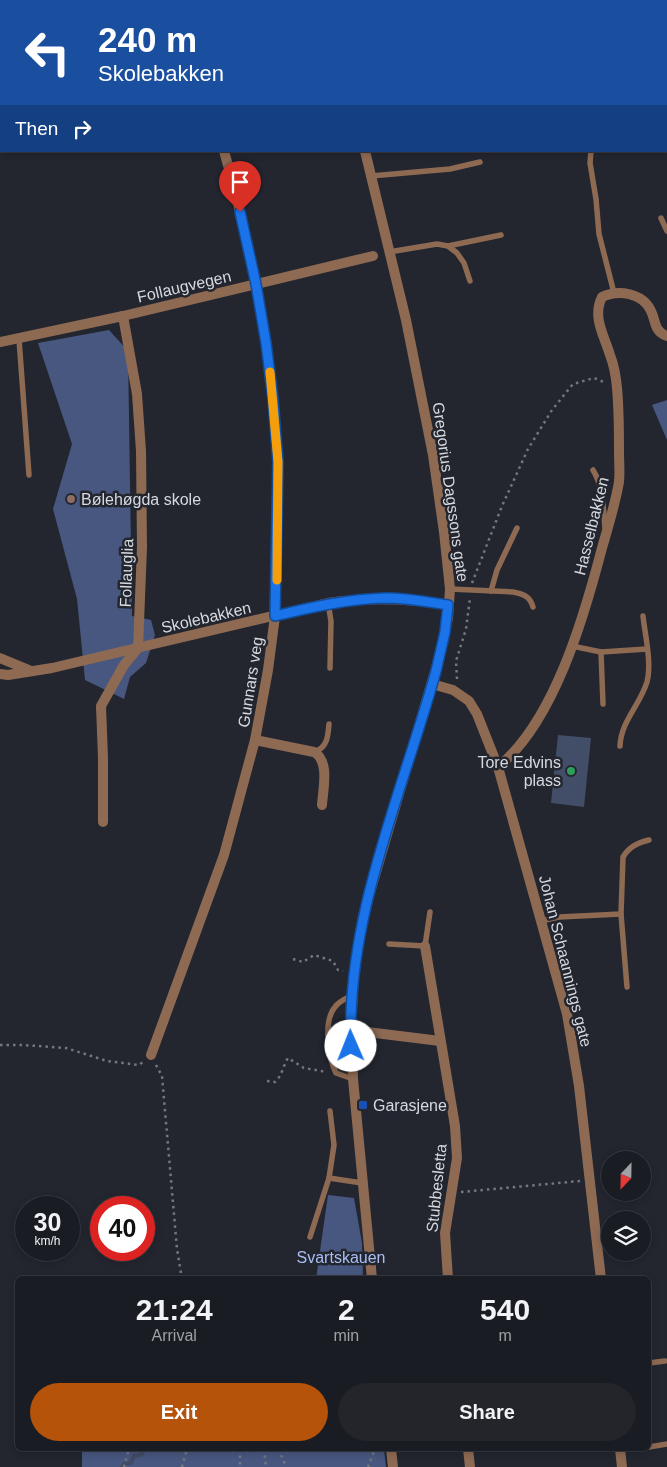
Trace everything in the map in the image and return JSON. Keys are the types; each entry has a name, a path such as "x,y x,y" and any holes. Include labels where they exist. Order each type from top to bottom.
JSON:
{"street":[{"name":"Gunnars veg","path":"151,1056 224,855 255,740 268,670 275,616 278,462 273,399 256,284 236,194 224,152"},
{"name":"Gregorius Dagssons gate","path":"365,152 412,346 433,455 450,589 445,632 432,684 363,916 351,996 352,1079 372,1276"},
{"name":"Follaugvegen","path":"0,342 123,316 373,256"},
{"path":"614,293 625,293 643,301 651,310 655,326 667,336"},
{"name":"Hasselbakken","path":"498,767 511,757 532,729 557,682 572,646 605,536 619,481 617,388 611,356 598,321 598,310 602,297 614,293"},
{"name":"Follauglia","path":"123,316 137,394 141,451 142,547 138,648"},
{"name":"Skolebakken","path":"0,674 8,675 52,668 328,603 388,598 448,605"},
{"path":"103,822 101,706 124,665 138,648"},
{"name":"Skolebakken","path":"0,658 30,670"},
{"name":"Johan Schaannings gate","path":"432,684 462,694 477,714 498,767 542,921 567,1014 574,1050 591,1180 601,1276"},
{"path":"255,740 314,752 322,758 324,765 322,805"},
{"name":"Stubbesletta","path":"425,946 455,1126 457,1158 445,1233 448,1276"},
{"path":"351,1030 440,1041"},
{"path":"391,1451 393,1467"},
{"path":"468,1451 470,1467"},
{"path":"620,1451 622,1467"}],"lane":[{"path":"591,152 590,163 599,234 614,293"},
{"path":"371,176 450,169 480,162"},
{"path":"661,218 667,231"},
{"path":"389,252 437,244 448,246 501,235"},
{"path":"448,246 457,253 464,263 470,282"},
{"path":"19,339 29,475"},
{"path":"593,470 602,492 605,536"},
{"path":"491,591 496,570 516,528"},
{"path":"450,589 523,594 528,597 533,606"},
{"path":"328,603 331,621 330,668"},
{"path":"620,746 622,730 647,680 648,667 643,616"},
{"path":"572,646 601,652 646,649"},
{"path":"601,652 603,704"},
{"path":"314,752 320,750 325,745 329,724"},
{"path":"627,987 620,914 623,857 628,850 638,843 649,840"},
{"path":"389,944 425,946 430,912"},
{"path":"542,921 559,917 620,914"},
{"path":"351,996 333,1008 329,1023 328,1043 331,1063 336,1073 352,1079"},
{"path":"310,1237 330,1178 334,1145 330,1111"},
{"path":"330,1178 362,1183"},
{"path":"651,1363 665,1361"},
{"path":"651,1446 667,1444"}],"path":[{"path":"457,679 456,661 466,629 472,580 498,515 528,449 552,410 573,384 594,378 617,388"},
{"path":"293,959 303,962 314,955 333,961 338,970 354,972"},
{"path":"0,1046 23,1045 66,1048 107,1061 139,1065 151,1056 162,1076 177,1249 182,1276"},
{"path":"267,1081 275,1082 280,1078 283,1066 288,1058 304,1068 317,1072"},
{"path":"452,1193 591,1180"},
{"path":"124,1467 128,1451"},
{"path":"182,1467 186,1451"},
{"path":"240,1451 240,1467"},
{"path":"264,1451 266,1467"},
{"path":"280,1451 286,1467"},
{"path":"368,1467 374,1451"}],"shaded area":[{"name":"Tore Edvins plass","path":"558,735 591,738 584,807 551,803"}],"green space":[{"path":"109,330 128,351 132,616 151,620 155,635 146,663 130,677 124,699 85,680 77,599 53,509 72,444 38,343"},
{"path":"667,400 667,440 652,405"},
{"name":"Svartskauen","path":"328,1195 354,1198 362,1243 363,1276 316,1276"},
{"path":"82,1451 384,1451 386,1467 82,1467"}],"waterway":[{"path":"122,1467 124,1464 131,1463 134,1456 141,1455 144,1451"}],"slow traffic":[{"path":"270,372 278,462 277,580"}],"place":[{"name":"Bølehøgda skole","path":"71,499"},
{"name":"Tore Edvins plass","path":"571,771"},
{"name":"Garasjene","path":"363,1105"}],"route":[{"path":"240,212 256,284 273,399 278,462 275,616 328,603 350,600 388,598 448,605 448,618 436,671 363,916 351,996 351,1046"}]}
